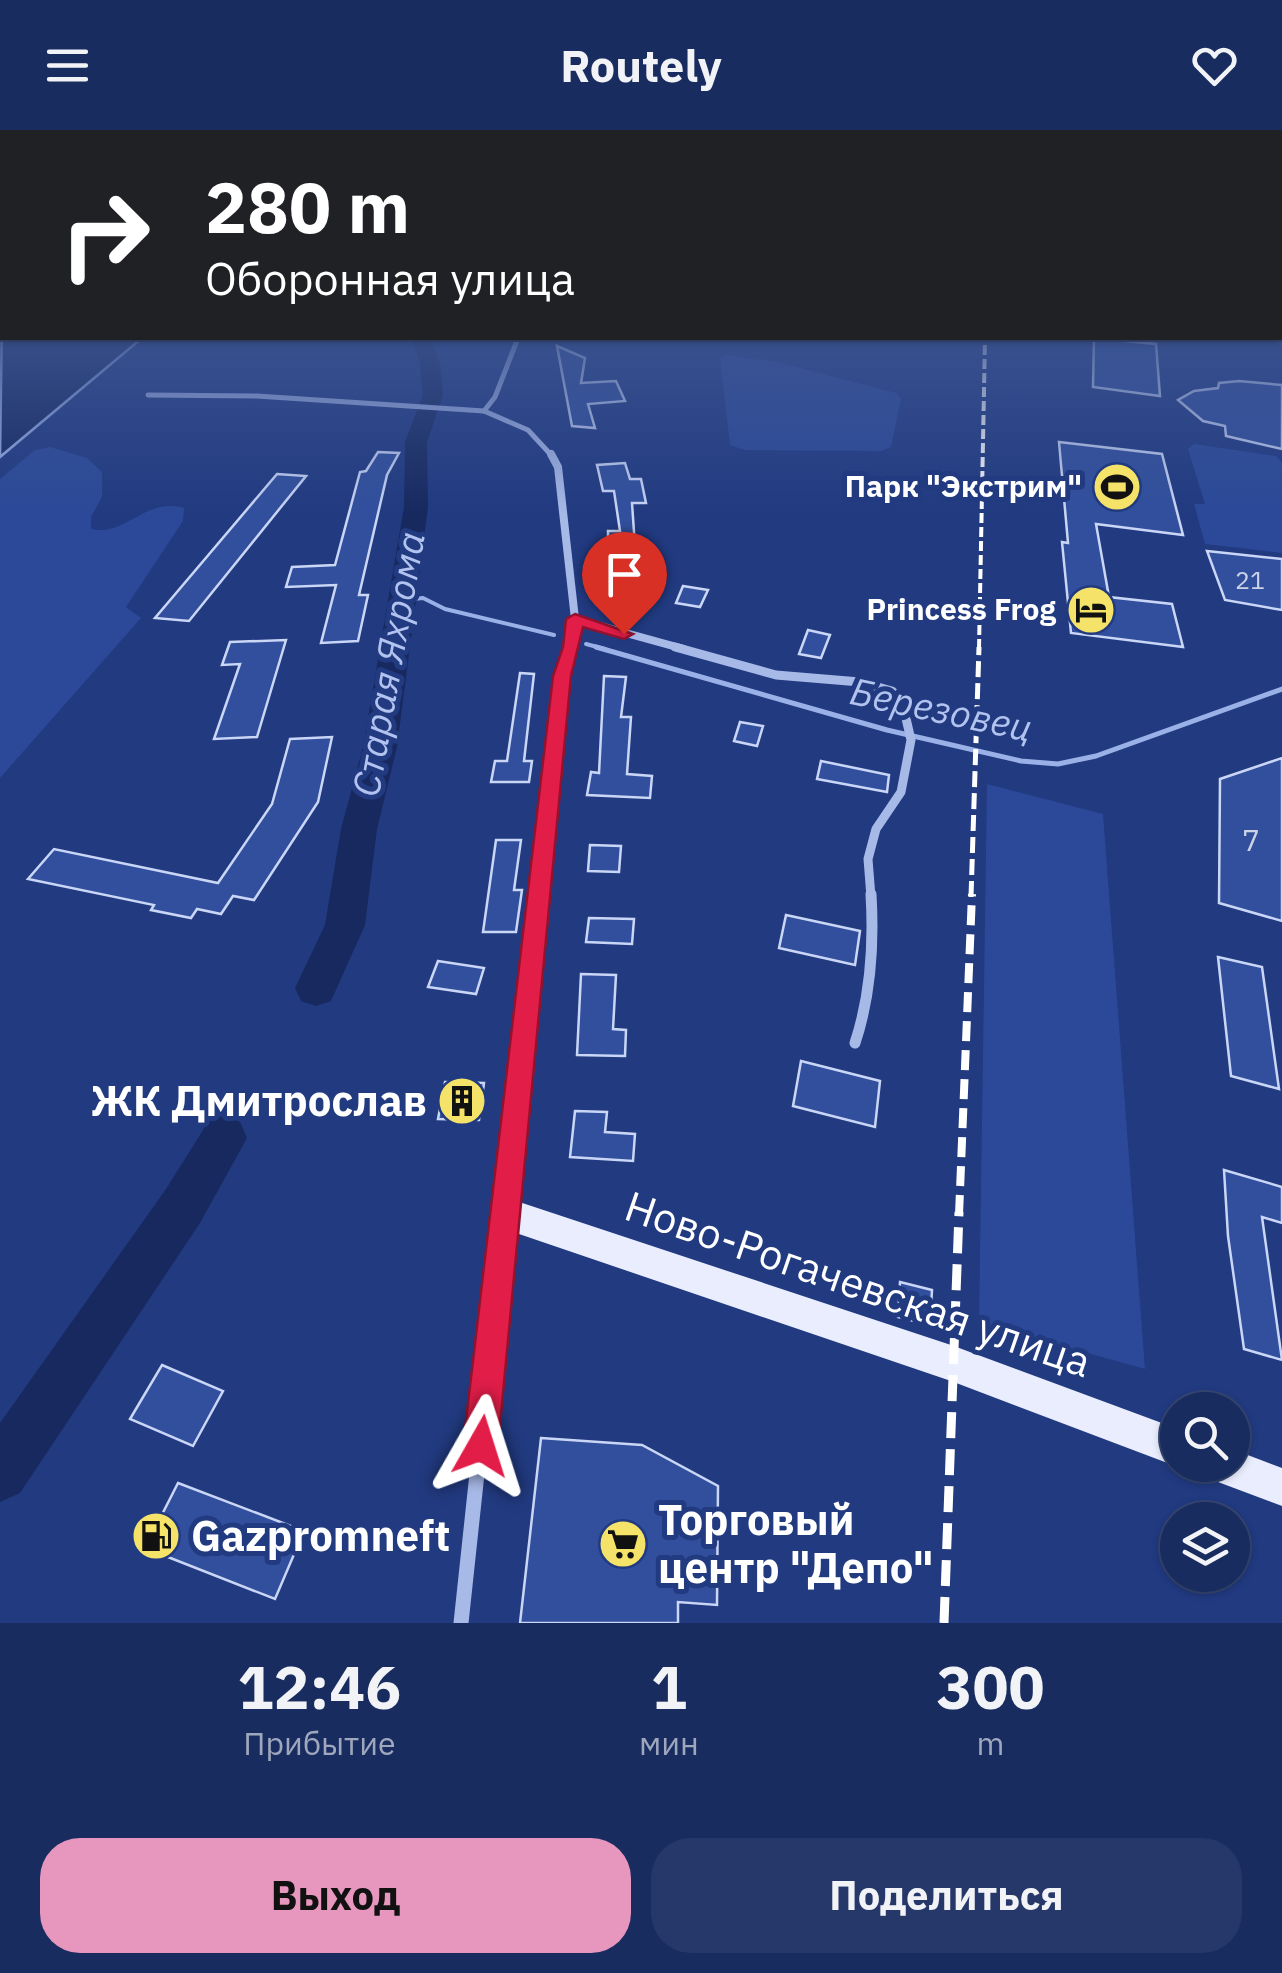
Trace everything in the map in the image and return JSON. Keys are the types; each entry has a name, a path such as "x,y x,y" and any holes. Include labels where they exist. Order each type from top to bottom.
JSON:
{"main road":[{"name":"Ново-Рогачевская улица","path":"507,1214 952,1363 1160,1441"},
{"path":"1250,1475 1282,1487"}],"street":[{"path":"484,411 503,376"},
{"path":"148,394 257,396 484,411 519,422 550,450 558,467 575,619 572,647 562,676 461,1623"},
{"path":"575,619 743,668 776,675 860,682 892,691 902,702 911,736 901,792 876,830 868,859 873,928 866,1010 856,1043"}],"shaded area":[{"path":"1,376 97,376 0,457"},
{"path":"722,376 829,376 896,393 901,399 891,447 881,451 745,450 730,445"},
{"path":"1194,444 1276,456 1282,463 1282,553 1205,544 1194,504 1205,504 1188,449"},
{"path":"50,447 87,458 102,472 102,497 91,517 91,529 115,528 146,512 170,506 184,508 183,521 126,607 141,618 0,778 0,479 35,450"},
{"path":"987,784 1103,814 1145,1369 979,1323"}],"building":[{"path":"563,376 582,376 581,383 616,381 625,401 588,404 595,428 572,426"},
{"path":"1093,376 1158,376 1160,396 1093,387"},
{"path":"1219,383 1282,385 1282,449 1226,436 1225,426 1203,421 1178,400 1194,391 1218,388"},
{"path":"1059,442 1162,454 1183,535 1096,524 1109,597 1172,604 1183,647 1071,633 1062,542 1068,543"},
{"path":"378,452 399,453 387,475 359,595 368,595 358,641 321,643 336,585 286,587 292,567 335,565 360,472 366,471"},
{"path":"625,463 630,479 641,479 646,503 632,503 636,561 629,575 628,595 608,595 608,531 620,531 614,491 603,491 597,465"},
{"path":"277,474 306,476 189,621 155,618"},
{"path":"1207,551 1282,559 1282,610 1225,600"},
{"path":"683,586 708,590 700,607 676,603"},
{"path":"808,630 830,635 821,658 799,654"},
{"path":"286,640 257,737 214,739 240,664 222,665 230,642"},
{"path":"520,673 534,674 524,761 532,761 529,782 491,782 495,761 507,761"},
{"path":"604,676 626,677 621,717 631,717 627,774 652,776 650,798 587,795 591,772 599,773"},
{"path":"740,722 763,726 757,746 734,741"},
{"path":"332,737 318,802 254,900 233,896 221,914 197,909 191,918 151,910 154,905 28,879 54,849 218,883 272,804 290,739"},
{"path":"1282,758 1282,921 1219,903 1220,779"},
{"path":"821,761 889,775 887,792 817,779"},
{"path":"496,840 521,840 514,890 522,890 516,932 483,932"},
{"path":"590,845 621,846 619,872 588,871"},
{"path":"786,915 860,931 855,965 779,948"},
{"path":"589,918 634,919 632,944 586,942"},
{"path":"1218,957 1262,967 1279,1089 1231,1076"},
{"path":"438,961 484,968 476,994 428,987"},
{"path":"581,974 616,975 613,1029 626,1030 625,1056 577,1055"},
{"path":"801,1061 880,1081 875,1127 793,1106"},
{"name":"ЖК Дмитрослав","path":"445,1082 484,1083 479,1120 438,1119"},
{"path":"575,1111 607,1112 605,1132 635,1134 633,1161 570,1157"},
{"path":"1224,1170 1282,1187 1282,1223 1262,1217 1282,1360 1244,1349 1228,1236"},
{"path":"900,1282 932,1290 930,1325 898,1317"},
{"path":"162,1365 223,1391 193,1446 130,1419"},
{"name":"Торговый центр \"Депо\"","path":"541,1438 642,1445 718,1486 717,1605 678,1602 678,1623 520,1623"},
{"path":"178,1483 304,1531 275,1599 145,1548"}],"waterway":[{"name":"Старая Яхрома","path":"316,988 345,925 359,829 380,747 416,507 416,442 433,395 431,376"},
{"name":"Березовец","path":"403,600 423,598 445,609 554,635"},
{"name":"Березовец","path":"586,644 605,649"},
{"name":"Березовец","path":"596,647 887,730 1021,761 1058,764 1096,756 1282,689"},
{"name":"Старая Яхрома","path":"0,1473 183,1206 224,1138"}],"railway":[{"path":"979,649 984,376"},
{"path":"971,897 979,647"},
{"path":"959,1215 972,894"},
{"path":"944,1623 959,1212"}],"place":[{"name":"Парк \"Экстрим\"","path":"1117,487"},
{"name":"Princess Frog","path":"1091,610"},
{"name":"ЖК Дмитрослав","path":"462,1101"},
{"name":"Gazpromneft","path":"156,1536"},
{"name":"Торговый центр \"Депо\"","path":"623,1544"}],"route":[{"path":"481,1446 562,676 572,647 575,619 624,634"}]}
